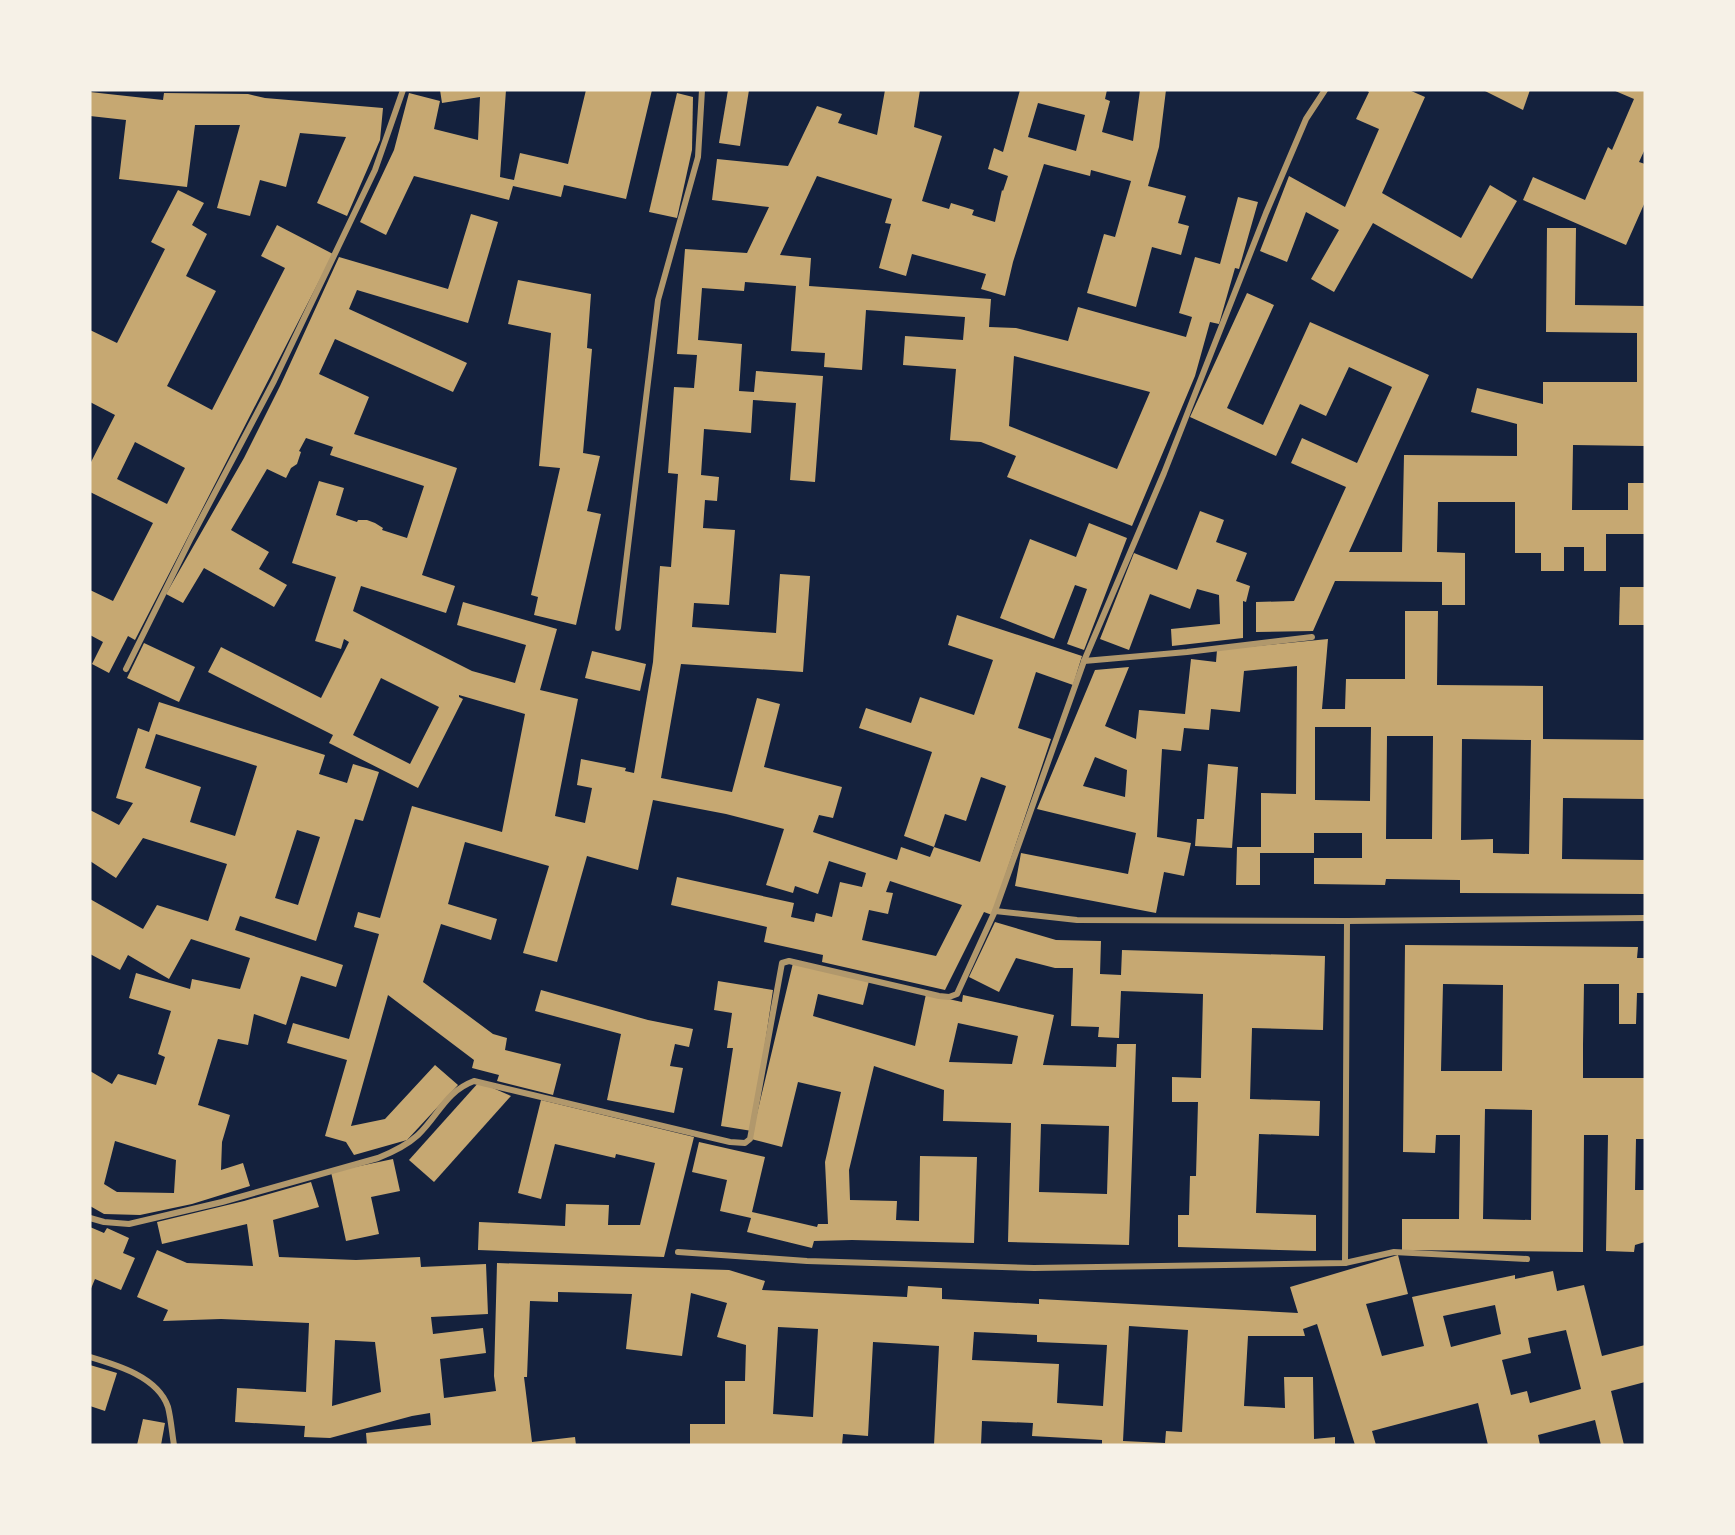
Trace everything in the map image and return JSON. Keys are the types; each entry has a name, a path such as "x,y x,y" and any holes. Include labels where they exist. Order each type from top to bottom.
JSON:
{"street":[{"path":"126,669 191,538 274,381 375,170 403,90"},
{"path":"618,628 658,300 698,157 702,90"},
{"path":"90,1218 104,1222 129,1224 222,1202 378,1158 400,1149 419,1134 454,1092 461,1086 474,1081 738,1144 745,1143 750,1139 758,1103 782,963 789,961 950,997 957,994 995,911 1084,661 1164,473 1275,192 1306,119 1325,90"},
{"path":"1084,661 1187,652 1312,637"},
{"path":"995,911 1077,920 1347,921 1645,918"},
{"path":"1345,1263 1347,921"},
{"path":"678,1252 807,1261 1034,1268 1345,1263 1394,1252 1527,1259"},
{"path":"90,1357 107,1362 151,1383 167,1406 174,1445"}],"building":[{"path":"440,90 506,90 500,177 514,180 520,153 568,164 586,90 652,90 626,199 564,185 561,197 513,186 509,200 414,176 386,235 360,222 394,150 409,93 440,101 434,129 478,140 480,97 442,103"},
{"path":"728,90 749,90 740,146 719,143"},
{"path":"885,90 920,90 914,127 942,136 922,201 949,209 951,203 974,210 972,215 995,222 1002,190 1008,176 988,169 994,148 1003,152 1020,90 1107,90 1105,99 1110,101 1102,132 1133,141 1140,90 1166,90 1159,147 1148,186 1186,196 1178,223 1189,226 1181,255 1152,247 1136,307 1087,293 1104,234 1115,237 1131,181 1091,170 1090,176 1044,164 1013,262 1005,296 981,289 986,274 912,254 906,276 879,268 891,224 885,223 892,199 817,176 780,255 811,258 809,286 991,299 989,327 1016,328 1068,341 1078,307 1186,337 1192,317 1179,313 1195,257 1220,264 1238,197 1258,202 1239,269 1235,268 1219,324 1210,322 1195,376 1132,526 1007,477 1016,456 981,442 950,440 956,369 903,365 905,336 963,340 965,317 866,310 862,370 824,367 825,353 791,351 796,286 745,282 744,291 702,288 698,340 742,344 739,391 754,392 756,371 823,376 815,482 790,480 796,403 753,400 751,433 704,429 701,475 719,477 717,501 705,500 703,528 735,530 729,605 694,603 692,627 776,633 780,574 810,576 803,672 681,664 661,778 732,792 757,698 780,704 764,767 842,787 833,818 819,815 813,832 897,860 901,847 930,857 934,847 904,836 932,752 859,728 866,708 911,723 920,697 974,715 993,660 948,645 957,615 1082,656 1073,685 1036,672 1018,728 1051,739 992,915 984,912 945,990 822,962 823,955 764,942 767,927 671,905 677,877 794,903 791,917 814,922 816,913 832,917 840,882 862,887 866,873 829,861 818,894 795,886 793,893 766,885 784,829 726,814 653,800 638,870 587,856 557,962 523,953 549,866 465,842 448,904 497,919 491,940 441,924 423,982 493,1034 507,1038 505,1050 561,1064 553,1095 497,1081 499,1075 472,1068 474,1060 388,995 351,1126 385,1119 435,1065 458,1085 407,1140 354,1155 346,1142 325,1136 347,1060 287,1043 293,1023 349,1039 379,934 354,927 358,912 380,918 412,806 502,832 525,714 459,695 463,699 418,788 329,743 333,735 208,672 221,647 321,698 349,642 344,639 341,649 315,641 336,577 292,563 319,481 344,488 336,515 357,522 367,520 383,528 382,530 407,538 424,486 330,455 333,447 306,438 299,451 301,452 297,464 291,468 286,478 267,469 231,530 269,552 259,569 287,585 274,607 204,568 183,603 166,594 244,458 339,257 448,289 471,214 498,222 468,323 357,290 349,309 467,363 453,392 335,339 319,374 369,397 354,434 457,468 422,575 455,586 446,613 361,586 353,611 472,671 515,683 526,645 457,625 463,602 557,629 540,690 578,699 555,816 585,823 592,788 577,785 581,759 626,768 625,771 634,773 653,662 660,566 671,567 678,474 668,473 674,387 694,388 697,355 677,354 685,249 747,253 769,207 712,200 717,159 788,166 817,106 842,114 838,123 877,135","holes":["1038,103 1085,115 1076,151 1028,137","1014,356 1150,392 1117,469 1009,426","381,678 439,707 410,764 353,735","981,777 1006,786 980,862 934,847 945,814 966,821","890,881 962,905 936,956 862,940 869,910 888,914 893,893 886,892"]},
{"path":"1366,90 1409,90 1425,97 1382,193 1461,238 1490,185 1517,201 1472,279 1373,223 1334,292 1311,279 1339,230 1306,212 1287,262 1260,251 1289,176 1345,207 1379,129 1356,119 1369,92"},
{"path":"1483,90 1530,90 1523,110"},
{"path":"1613,90 1645,90 1645,149 1639,162 1645,164 1645,202 1626,245 1523,200 1533,177 1585,200 1608,147 1612,150 1634,99"},
{"path":"90,92 163,100 164,93 248,94 265,98 383,108 380,140 347,216 317,203 346,137 300,133 286,187 260,180 250,216 217,208 240,125 195,125 187,187 119,179 126,120 90,116"},
{"path":"677,93 693,97 692,150 677,218 649,212"},
{"path":"178,190 204,203 192,225 207,234 186,276 216,291 167,386 212,410 285,268 261,256 277,225 333,254 135,640 128,636 109,673 92,664 103,642 90,635 90,590 113,601 153,523 90,492 90,464 115,415 90,402 90,330 117,343 165,249 151,242","holes":["135,442 185,468 167,504 117,479"]},
{"path":"1547,228 1576,228 1575,305 1645,306 1645,446 1573,445 1572,510 1628,510 1628,483 1645,483 1645,534 1606,534 1606,571 1584,571 1584,547 1564,547 1564,571 1541,571 1541,553 1515,553 1515,502 1438,502 1437,552 1465,553 1465,605 1442,605 1442,582 1335,581 1313,631 1256,632 1256,602 1294,601 1346,487 1291,463 1302,438 1357,463 1392,387 1349,367 1326,416 1300,404 1276,456 1190,417 1247,293 1274,305 1227,408 1263,425 1310,322 1429,375 1349,552 1402,552 1404,455 1517,456 1517,424 1471,412 1477,388 1543,404 1543,382 1637,382 1637,333 1546,332"},
{"path":"518,280 591,294 587,348 592,349 583,453 600,456 587,511 601,514 576,625 534,615 538,597 531,595 560,468 539,466 551,333 508,324"},
{"path":"1200,511 1224,520 1216,542 1247,553 1236,581 1250,586 1246,602 1243,601 1243,638 1172,646 1171,629 1220,624 1219,595 1197,589 1190,609 1150,594 1129,650 1100,639 1134,553 1177,570"},
{"path":"1089,523 1127,538 1084,650 1067,644 1087,589 1075,585 1054,639 1000,618 1030,539 1076,557"},
{"path":"1620,587 1645,587 1645,625 1619,625"},
{"path":"1405,611 1438,611 1437,685 1543,686 1543,739 1645,740 1645,799 1563,798 1562,859 1645,860 1645,894 1460,893 1460,880 1386,879 1385,885 1314,884 1314,858 1362,858 1362,833 1314,833 1314,853 1260,853 1260,885 1236,885 1237,847 1261,847 1261,793 1296,794 1297,666 1244,671 1240,712 1211,709 1209,730 1184,728 1181,751 1162,749 1157,837 1191,843 1184,876 1164,872 1156,913 1015,886 1021,853 1128,874 1136,833 1037,809 1095,670 1129,667 1105,726 1136,739 1139,710 1185,714 1191,659 1216,662 1217,650 1328,639 1322,709 1345,709 1346,679 1405,679","holes":["1315,727 1371,727 1370,801 1315,800","1387,736 1433,736 1432,839 1386,839","1462,739 1531,740 1529,854 1493,853 1493,839 1461,840","1095,757 1127,770 1125,797 1083,786"]},
{"path":"144,643 195,667 179,702 127,678"},
{"path":"592,651 646,664 640,691 585,678"},
{"path":"159,702 325,755 319,774 347,783 353,764 379,772 363,821 355,819 316,941 240,916 235,930 343,965 336,987 301,976 286,1025 254,1014 248,1045 218,1039 198,1105 230,1115 222,1142 221,1170 243,1163 250,1186 192,1204 140,1215 104,1214 90,1206 90,1071 112,1084 118,1074 156,1085 165,1057 158,1054 171,1011 129,998 136,973 190,989 192,979 240,989 250,958 191,939 169,979 128,955 120,970 90,954 90,899 143,929 157,905 208,921 227,864 143,838 116,878 90,861 90,810 119,825 133,803 116,798 138,728 149,732","holes":["156,734 257,766 235,836 190,822 201,787 145,768","297,830 320,837 298,905 275,898","115,1141 176,1160 174,1193 117,1192 104,1184"]},
{"path":"1208,764 1238,767 1232,848 1195,846 1197,819 1204,819"},
{"path":"995,922 1056,940 1101,941 1100,974 1121,975 1122,950 1325,956 1323,1030 1252,1028 1250,1099 1320,1101 1319,1136 1259,1134 1256,1213 1316,1215 1316,1251 1178,1247 1178,1215 1189,1215 1190,1176 1196,1176 1198,1102 1172,1102 1172,1077 1201,1078 1203,994 1121,991 1119,1038 1098,1037 1099,1027 1071,1026 1073,968 1055,968 1016,958 999,992 969,977"},
{"path":"1405,945 1638,947 1637,958 1645,958 1645,993 1637,993 1636,1024 1619,1024 1619,984 1584,984 1583,1045 1583,1078 1645,1078 1645,1139 1636,1139 1635,1190 1645,1190 1645,1242 1635,1245 1634,1252 1606,1251 1608,1135 1584,1135 1583,1252 1402,1250 1402,1219 1459,1219 1460,1135 1436,1135 1435,1153 1403,1152","holes":["1443,984 1503,985 1502,1071 1441,1071","1485,1109 1532,1110 1531,1220 1483,1219"]},
{"path":"793,963 869,981 863,1005 818,994 813,1016 915,1046 926,994 962,1002 963,995 1054,1015 1043,1065 1116,1067 1117,1044 1136,1044 1129,1245 1008,1242 1011,1123 943,1121 944,1090 874,1066 849,1170 850,1200 897,1201 896,1220 919,1221 920,1156 977,1157 974,1243 814,1241 812,1248 747,1232 751,1218 720,1211 727,1180 692,1172 699,1142 765,1157 752,1212 817,1227 818,1224 828,1224 825,1162 841,1092 798,1082 782,1147 751,1139","holes":["958,1023 1018,1036 1012,1064 949,1062","1041,1124 1109,1126 1107,1194 1039,1192"]},
{"path":"718,981 773,990 752,1131 721,1126 733,1048 727,1048 732,1013 714,1010"},
{"path":"541,990 648,1020 693,1029 689,1047 675,1044 670,1066 683,1068 674,1113 607,1100 621,1034 535,1011"},
{"path":"479,1082 511,1096 434,1182 409,1160"},
{"path":"541,1100 694,1137 664,1257 478,1250 479,1222 565,1226 566,1204 609,1205 608,1225 640,1225 655,1163 616,1154 615,1158 555,1144 541,1199 518,1193"},
{"path":"393,1159 400,1191 371,1197 379,1234 346,1241 331,1172"},
{"path":"311,1182 319,1207 273,1220 279,1257 356,1260 420,1257 421,1267 486,1264 488,1314 431,1317 433,1334 483,1328 486,1353 440,1359 444,1398 496,1391 494,1376 497,1263 729,1270 765,1281 762,1290 907,1297 908,1286 942,1288 942,1299 1039,1304 1039,1299 1298,1313 1290,1287 1398,1255 1408,1294 1366,1304 1382,1356 1424,1346 1412,1297 1515,1275 1515,1279 1553,1271 1557,1291 1584,1285 1602,1356 1645,1345 1645,1382 1611,1391 1624,1445 1601,1445 1595,1420 1538,1435 1540,1445 1488,1445 1478,1403 1372,1431 1376,1445 1355,1445 1317,1324 1303,1329 1305,1336 1248,1336 1244,1406 1285,1408 1284,1377 1313,1377 1314,1439 1335,1437 1335,1445 1102,1445 1102,1440 1032,1436 1033,1423 982,1421 981,1445 934,1445 939,1346 873,1342 868,1436 843,1434 842,1445 690,1445 690,1424 725,1424 725,1381 745,1381 746,1345 717,1337 727,1303 691,1293 682,1356 626,1349 632,1294 558,1292 558,1302 530,1301 527,1377 524,1377 532,1442 575,1437 576,1445 367,1445 366,1433 431,1425 430,1413 330,1438 304,1437 305,1426 235,1422 237,1388 306,1392 309,1323 221,1319 163,1321 168,1310 137,1297 157,1250 187,1263 253,1266 247,1224 162,1244 157,1222","holes":["1495,1305 1501,1334 1451,1347 1443,1316","1129,1326 1188,1330 1182,1432 1166,1431 1165,1443 1123,1441","778,1327 818,1329 813,1417 773,1414","1566,1330 1581,1389 1530,1403 1527,1391 1511,1395 1502,1360 1531,1353 1528,1338","974,1332 1037,1335 1037,1342 1107,1345 1103,1406 1057,1403 1059,1364 972,1360","335,1340 375,1342 381,1392 332,1406"]},
{"path":"90,1227 104,1233 107,1228 129,1238 123,1253 135,1258 121,1290 95,1279 90,1291"},
{"path":"90,1365 117,1373 105,1411 90,1406"},
{"path":"143,1419 165,1423 161,1445 137,1445"}]}
